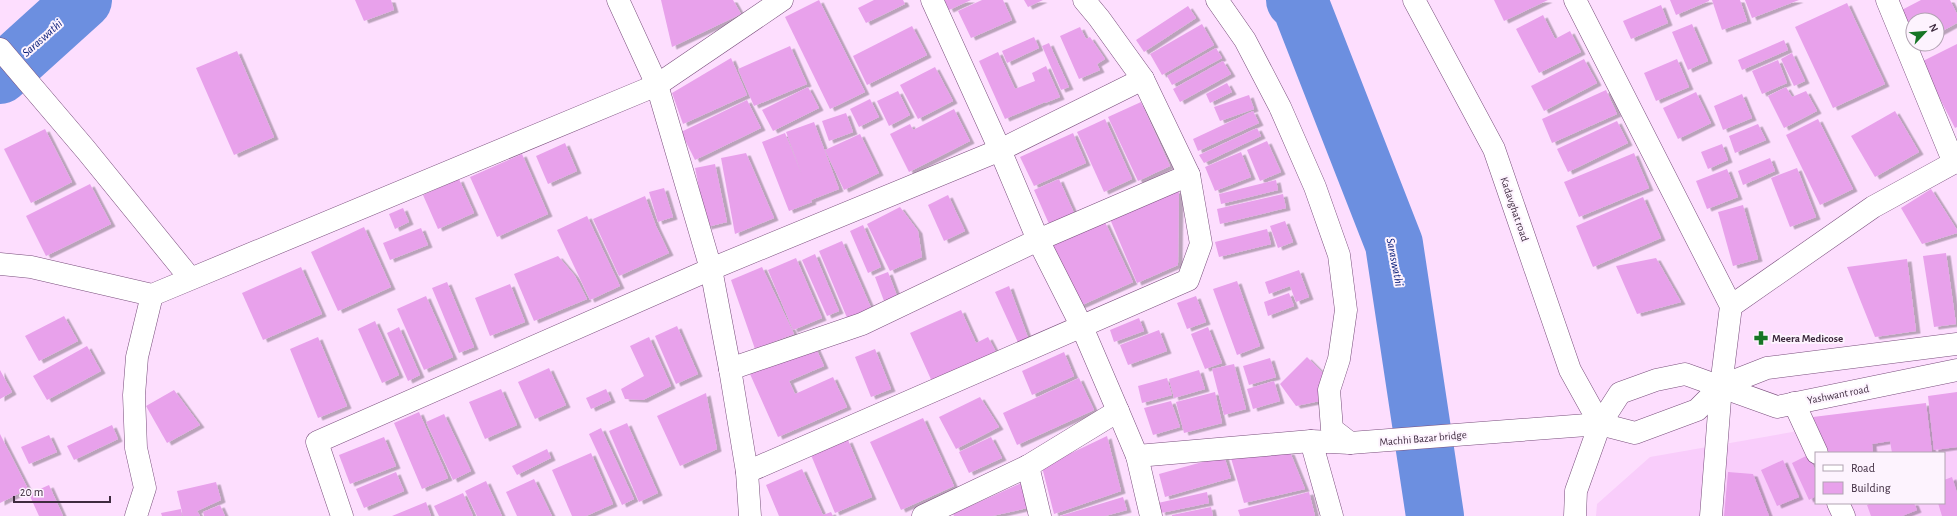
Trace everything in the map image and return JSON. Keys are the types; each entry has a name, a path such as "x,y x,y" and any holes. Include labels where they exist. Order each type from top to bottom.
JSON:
{"street":[{"path":"618,0 657,85 711,269 730,369 747,472 750,516"},
{"path":"0,264 31,267 152,295 657,85 782,0"},
{"path":"932,0 1000,150 1038,240 1082,327 1118,411 1137,456 1151,516"},
{"path":"747,472 1188,280 1201,244 1189,175 1143,79 1099,18 1084,0"},
{"path":"1217,0 1245,40 1280,107 1315,187 1339,256 1346,310 1339,359 1329,390 1332,429 1350,443"},
{"name":"Kadavghat road","path":"1414,0 1494,149 1570,370 1600,424"},
{"path":"1576,0 1731,306 1721,386 1711,516"},
{"path":"1731,306 1873,207 1956,162 1887,0"},
{"path":"0,49 86,150 190,278"},
{"path":"342,516 318,442 711,269 1000,150 1143,79"},
{"path":"730,369 862,324 1038,240 1189,175"},
{"path":"136,516 145,488 136,448 134,395 137,357 152,295"},
{"path":"1721,386 1767,368 1957,344"},
{"name":"Yashwant road","path":"1575,516 1576,491 1600,424 1620,392 1656,380 1685,374 1777,407 1957,370"},
{"name":"Machhi Bazar bridge","path":"1137,456 1311,442 1350,443 1600,424 1635,433 1697,410 1721,386"},
{"path":"1794,403 1817,452"},
{"path":"932,514 1028,466 1118,411"},
{"path":"1311,442 1332,516"},
{"path":"1028,466 1040,516"},
{"path":"1838,504 1844,516"}],"shaded area":[{"path":"1957,403 1957,516 1596,516 1597,504 1650,457"}],"building":[{"path":"355,0 391,0 394,10 364,21"},
{"path":"661,0 733,0 741,14 672,47"},
{"path":"819,0 865,92 830,109 785,17"},
{"path":"874,0 903,0 905,4 866,23 858,8"},
{"path":"944,0 971,0 949,10"},
{"path":"982,0 1003,0 1012,20 971,38 958,11"},
{"path":"1024,0 1043,0 1028,7"},
{"path":"1494,0 1548,0 1504,21"},
{"path":"1670,0 1709,0 1709,1 1676,15"},
{"path":"1712,0 1740,0 1747,21 1722,30"},
{"path":"1745,0 1799,0 1752,18"},
{"path":"1921,0 1950,0 1957,14 1957,23 1945,30 1945,12 1905,12 1905,30 1896,13"},
{"path":"1847,3 1885,84 1833,108 1795,27"},
{"path":"1661,5 1668,23 1631,39 1623,21"},
{"path":"1188,6 1196,18 1144,52 1136,40"},
{"path":"1543,15 1555,39 1570,31 1581,52 1539,73 1516,29"},
{"path":"1202,24 1214,45 1162,75 1150,54"},
{"path":"1692,24 1708,61 1688,70 1672,32"},
{"path":"912,26 927,55 867,85 853,56"},
{"path":"1080,27 1086,39 1090,37 1105,59 1097,64 1100,70 1079,79 1060,36"},
{"path":"1034,37 1039,48 1007,63 1002,51"},
{"path":"1784,40 1788,50 1742,70 1738,60"},
{"path":"1049,43 1069,87 1061,90 1042,46"},
{"path":"1957,44 1957,127 1955,128 1921,62 1941,52 1945,52 1945,50"},
{"path":"790,46 807,84 754,106 738,69"},
{"path":"1216,48 1222,58 1172,85 1167,76"},
{"path":"237,51 274,137 234,155 196,68"},
{"path":"998,52 1015,89 1035,81 1032,73 1046,66 1060,97 1005,119 979,61"},
{"path":"1792,53 1805,81 1794,86 1781,59"},
{"path":"731,58 747,95 683,124 672,93"},
{"path":"1584,59 1597,83 1544,111 1531,86"},
{"path":"1677,59 1689,87 1656,101 1644,73"},
{"path":"1778,60 1787,83 1762,94 1752,71"},
{"path":"1223,61 1231,74 1180,102 1173,89"},
{"path":"935,67 953,101 918,119 900,85"},
{"path":"1227,83 1232,92 1210,103 1206,94"},
{"path":"808,87 819,108 773,131 762,110"},
{"path":"1786,87 1792,97 1806,91 1817,111 1784,128 1768,96"},
{"path":"1606,90 1617,114 1552,143 1542,119"},
{"path":"898,91 910,115 889,126 877,101"},
{"path":"1696,92 1711,123 1678,139 1663,108"},
{"path":"1742,94 1752,118 1723,130 1714,106"},
{"path":"1249,95 1254,109 1220,121 1214,107"},
{"path":"870,99 879,117 859,127 850,109"},
{"path":"747,100 761,128 695,160 681,132"},
{"path":"1141,102 1170,166 1138,181 1108,117"},
{"path":"954,109 970,141 909,172 890,134 910,124 913,130"},
{"path":"1253,111 1259,123 1198,151 1193,139"},
{"path":"1895,111 1919,152 1875,177 1851,136"},
{"path":"846,113 853,132 829,141 822,121"},
{"path":"1105,119 1132,179 1104,192 1077,132"},
{"path":"1818,119 1853,189 1820,205 1786,135"},
{"path":"1617,121 1628,143 1568,172 1557,149"},
{"path":"814,122 839,189 811,200 812,202 789,211 762,142 785,133 802,175 786,132"},
{"path":"1758,124 1766,140 1735,153 1729,136"},
{"path":"1257,128 1261,136 1204,163 1199,155"},
{"path":"45,129 72,182 31,203 4,149"},
{"path":"1073,133 1086,163 1034,186 1020,157"},
{"path":"860,134 879,173 844,190 825,150"},
{"path":"1267,141 1281,172 1260,181 1247,150"},
{"path":"565,143 577,171 548,184 536,156"},
{"path":"1722,144 1728,160 1708,169 1701,152"},
{"path":"1241,152 1251,177 1215,191 1205,167"},
{"path":"746,153 774,218 735,234 721,158"},
{"path":"1634,153 1649,188 1579,217 1564,182"},
{"path":"522,154 548,214 497,237 470,177"},
{"path":"1770,158 1775,171 1743,185 1738,171"},
{"path":"715,164 727,222 707,227 695,168"},
{"path":"1797,168 1816,217 1790,227 1771,178"},
{"path":"1727,169 1738,197 1707,209 1696,181"},
{"path":"459,179 474,213 438,229 423,195"},
{"path":"1059,179 1074,213 1049,224 1034,190"},
{"path":"1276,180 1278,190 1221,204 1219,194"},
{"path":"90,184 111,224 46,256 26,216"},
{"path":"664,188 673,217 658,222 649,192"},
{"path":"1179,189 1178,265 1137,283 1110,219"},
{"path":"1931,189 1957,230 1957,233 1922,244 1901,208"},
{"path":"1283,194 1286,208 1220,224 1217,209"},
{"path":"948,195 965,231 944,241 928,205"},
{"path":"645,196 656,226 669,253 619,276 593,219"},
{"path":"1643,197 1661,238 1593,267 1576,226"},
{"path":"1743,205 1758,259 1733,266 1718,212"},
{"path":"900,207 918,231 922,257 890,271 867,224"},
{"path":"403,208 409,222 395,229 389,214"},
{"path":"587,216 620,286 590,300 557,230"},
{"path":"1285,221 1293,242 1278,248 1270,226"},
{"path":"1105,222 1133,282 1080,306 1052,246"},
{"path":"863,225 881,267 868,273 850,231"},
{"path":"364,227 391,287 338,311 311,252"},
{"path":"421,228 428,245 390,260 383,243"},
{"path":"1267,229 1271,244 1219,257 1215,242"},
{"path":"842,241 872,310 848,320 819,251"},
{"path":"1946,253 1956,324 1934,327 1923,256"},
{"path":"815,254 839,311 827,316 802,260"},
{"path":"558,256 575,276 587,299 534,321 514,274"},
{"path":"796,258 822,318 793,330 768,270"},
{"path":"1656,258 1681,302 1637,314 1616,266"},
{"path":"1907,259 1916,331 1875,337 1847,267"},
{"path":"301,267 322,314 263,340 242,293"},
{"path":"762,267 794,334 755,349 731,280"},
{"path":"1299,270 1309,297 1296,302 1290,286 1269,294 1265,282"},
{"path":"888,272 897,296 884,301 875,277"},
{"path":"1237,281 1260,346 1237,355 1213,289"},
{"path":"447,282 474,347 459,353 432,288"},
{"path":"510,284 525,322 490,336 475,298"},
{"path":"1009,286 1030,343 1021,349 995,292"},
{"path":"1289,293 1294,306 1268,316 1264,302"},
{"path":"426,296 453,357 424,370 397,309"},
{"path":"1196,296 1206,322 1187,329 1177,303"},
{"path":"961,310 976,343 988,337 998,356 934,386 910,333"},
{"path":"64,316 78,341 39,361 25,336"},
{"path":"1139,318 1144,331 1114,342 1110,330"},
{"path":"375,321 399,375 382,383 358,329"},
{"path":"677,326 698,374 676,384 655,336"},
{"path":"399,327 420,375 408,381 387,333"},
{"path":"1208,327 1222,363 1205,369 1191,334"},
{"path":"1159,330 1167,351 1128,365 1120,345"},
{"path":"318,337 347,406 318,418 290,349"},
{"path":"649,337 671,386 643,400 625,399 621,389 644,376 630,346"},
{"path":"87,346 101,371 47,400 33,376"},
{"path":"815,346 824,366 789,381 795,394 833,377 847,407 778,437 750,374"},
{"path":"875,349 891,389 871,397 855,357"},
{"path":"1064,352 1074,376 1032,395 1022,371"},
{"path":"1307,357 1326,376 1320,401 1296,406 1280,384"},
{"path":"1270,358 1276,377 1249,385 1243,366"},
{"path":"1234,364 1246,409 1224,415 1212,369"},
{"path":"549,368 566,405 535,419 518,382"},
{"path":"0,370 12,392 0,399"},
{"path":"1199,370 1205,389 1174,398 1169,379"},
{"path":"1079,378 1094,410 1017,445 1003,413"},
{"path":"1167,378 1172,395 1142,403 1138,386"},
{"path":"1274,381 1280,401 1253,409 1247,389"},
{"path":"501,389 517,425 485,439 469,402"},
{"path":"606,389 611,400 591,409 586,398"},
{"path":"174,390 200,425 167,443 146,406"},
{"path":"1215,392 1222,423 1184,433 1176,402"},
{"path":"1957,392 1957,447 1934,450 1928,396"},
{"path":"706,393 717,449 680,466 657,416"},
{"path":"980,397 999,427 956,449 939,417"},
{"path":"1171,401 1180,427 1153,435 1144,408"},
{"path":"1926,403 1932,452 1892,452 1890,441 1872,444 1873,452 1829,452 1813,417"},
{"path":"419,412 448,478 422,489 394,423"},
{"path":"444,414 471,471 453,480 426,422"},
{"path":"923,418 954,486 901,510 870,442"},
{"path":"627,423 658,493 639,502 609,431"},
{"path":"112,425 118,439 74,460 67,446"},
{"path":"601,428 634,499 622,505 589,434"},
{"path":"0,434 28,489 0,503"},
{"path":"49,435 57,452 29,464 21,447"},
{"path":"1107,436 1121,491 1054,514 1042,467"},
{"path":"384,437 396,466 350,484 339,455"},
{"path":"991,437 1002,458 969,473 959,452"},
{"path":"848,440 872,497 835,513 811,455"},
{"path":"547,449 551,458 517,475 512,466"},
{"path":"1290,452 1305,489 1244,503 1231,458"},
{"path":"591,453 613,504 586,516 572,516 552,470"},
{"path":"1808,455 1815,469 1815,497 1809,500 1792,463"},
{"path":"1224,456 1231,478 1165,497 1159,474"},
{"path":"1783,460 1799,497 1777,506 1761,470"},
{"path":"802,469 823,515 831,512 833,516 779,516 766,485"},
{"path":"396,472 404,491 364,508 356,489"},
{"path":"1728,472 1753,474 1769,516 1724,516"},
{"path":"1952,477 1957,493 1957,516 1942,516 1938,504 1945,504 1945,480"},
{"path":"534,479 552,516 517,516 506,492"},
{"path":"486,481 502,516 477,516 465,491"},
{"path":"1026,481 1032,507 992,516 954,516 953,514"},
{"path":"216,482 221,500 197,511 200,516 183,516 177,491"},
{"path":"49,485 63,516 39,516 29,494"},
{"path":"1207,492 1209,503 1161,513 1158,503"},
{"path":"1309,492 1315,516 1240,516 1238,510"},
{"path":"463,493 473,516 439,516 434,506"},
{"path":"1123,497 1127,510 1105,516 1060,516"},
{"path":"426,502 431,516 392,516"},
{"path":"1914,504 1917,510 1902,516 1871,516 1867,505"},
{"path":"220,505 225,516 204,516 203,512"},
{"path":"1211,507 1213,516 1172,516 1172,515"},
{"path":"181,509 182,516 162,516 161,513"}],"waterway":[{"name":"Saraswathi","path":"0,75 83,0"},
{"name":"Saraswathi","path":"1295,0 1301,6 1394,244 1435,516"}],"place":[{"name":"Meera Medicose","path":"1761,338"}]}
